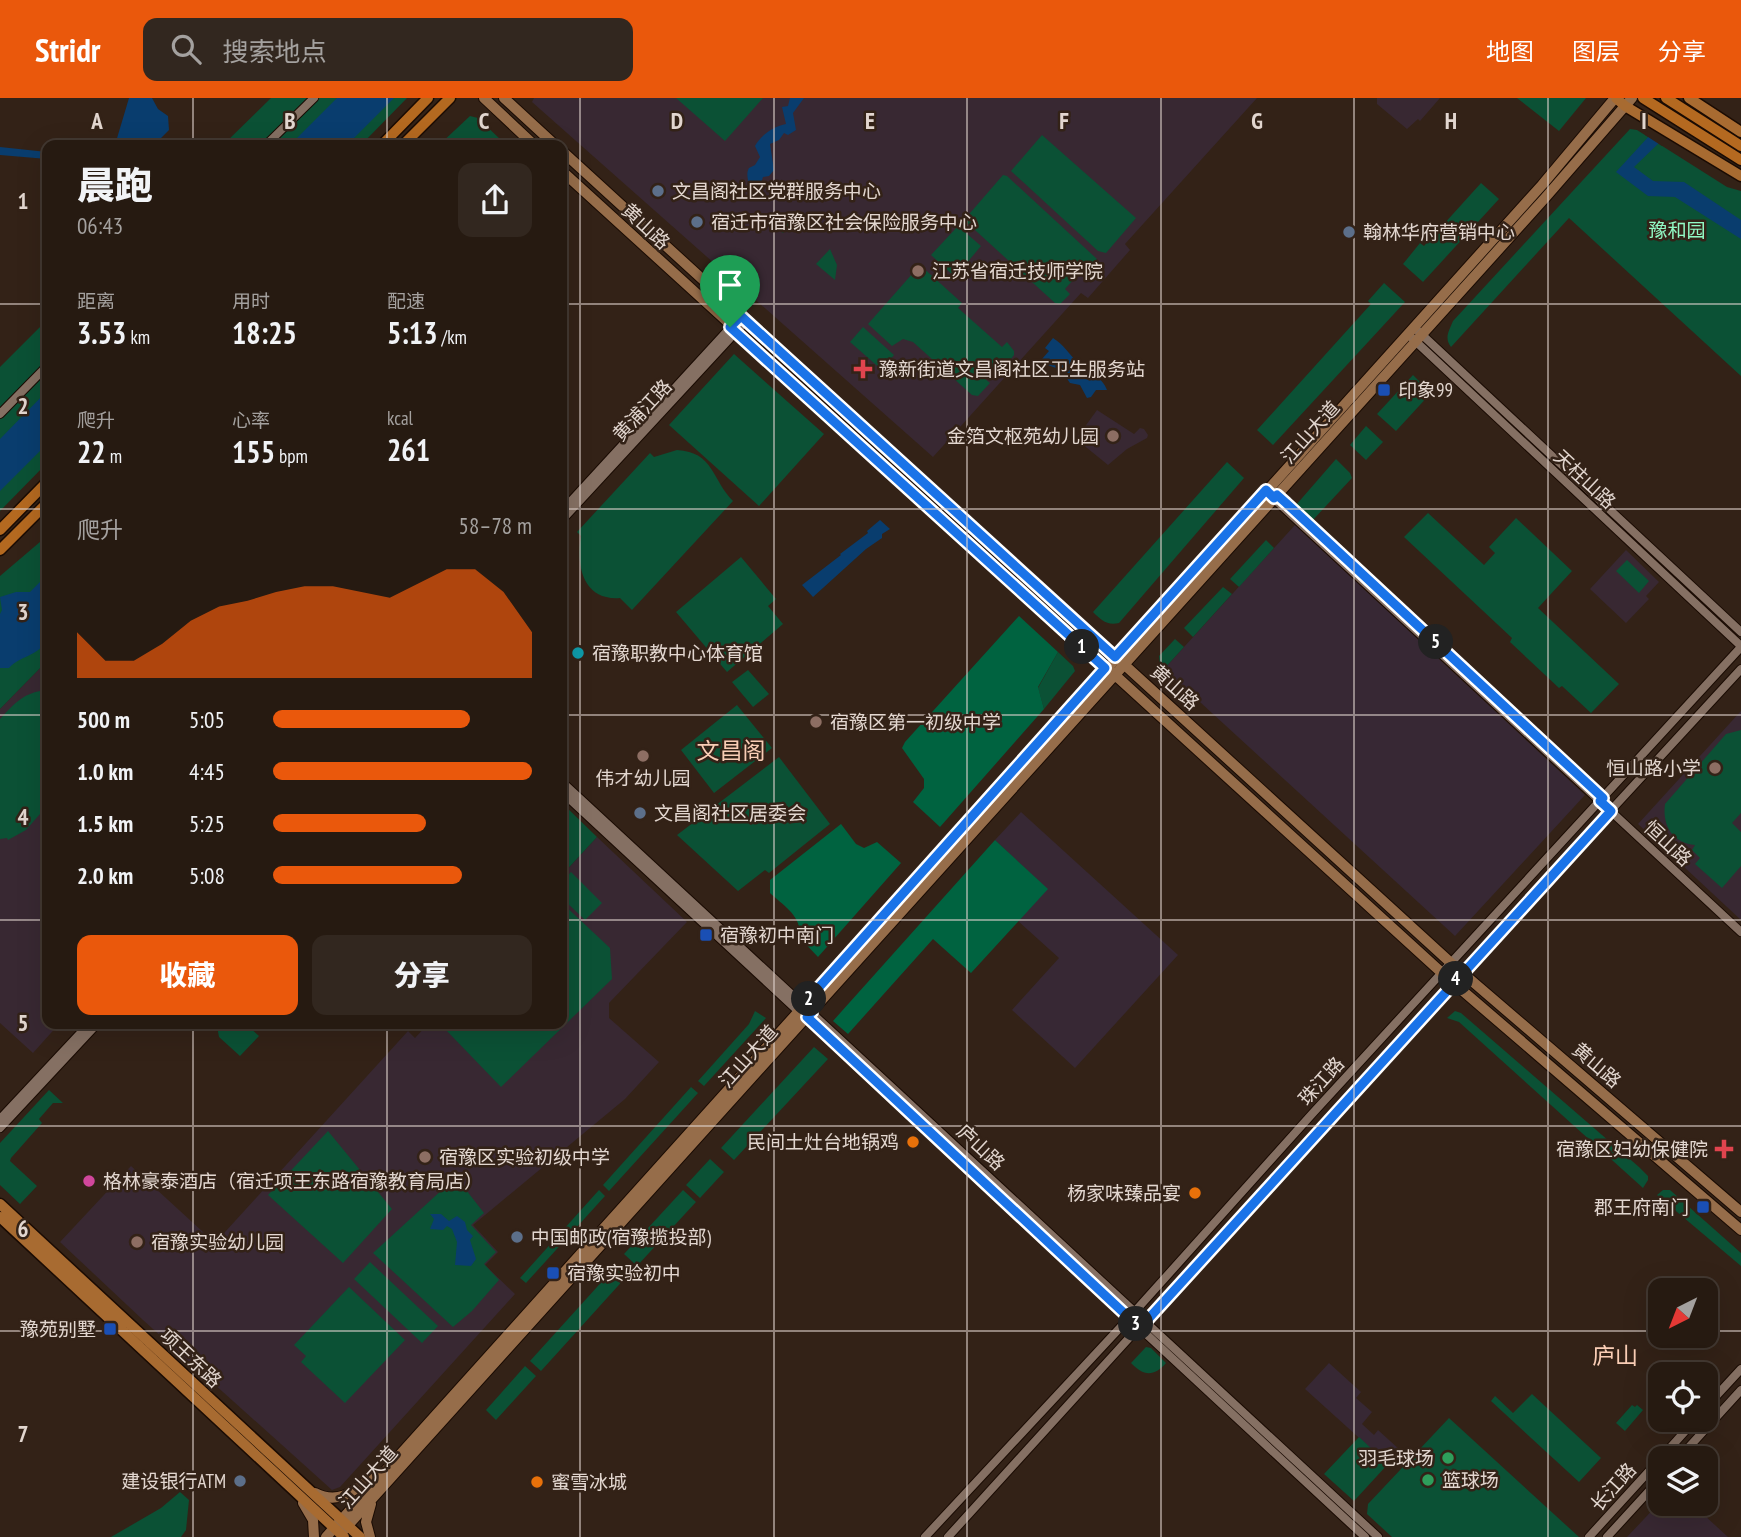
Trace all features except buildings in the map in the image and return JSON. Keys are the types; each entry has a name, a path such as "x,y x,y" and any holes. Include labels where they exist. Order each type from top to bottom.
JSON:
{"highway":[{"path":"387,140 428,98"},
{"path":"408,140 450,98"},
{"path":"1643,98 1741,160"},
{"path":"1666,98 1741,146"},
{"path":"0,530 42,487"},
{"path":"0,550 42,508"}],"main road":[{"path":"484,98 529,140"},
{"path":"504,98 550,140"},
{"path":"1689,98 1741,132"},
{"path":"1622,100 1741,176"},
{"name":"江山大道","path":"339,1531 801,1007 1410,330 1622,100"},
{"name":"江山大道","path":"396,1465 810,1014 1419,338 1622,100"},
{"name":"黄山路","path":"567,156 1451,963 1741,1212"},
{"name":"黄山路","path":"567,176 1442,973 1741,1230"},
{"name":"项王东路","path":"0,1204 293,1483 339,1531 360,1537"},
{"name":"项王东路","path":"0,1217 293,1483"},
{"path":"293,1483 324,1497 342,1498 396,1465"},
{"path":"370,1537 366,1522 370,1506 396,1465"},
{"path":"293,1483 313,1520 314,1537"}],"street":[{"path":"271,140 314,98"},
{"name":"黄浦江路","path":"567,506 744,318"},
{"name":"黄浦江路","path":"567,514 733,329"},
{"name":"天柱山路","path":"1410,330 1741,632"},
{"name":"天柱山路","path":"1419,338 1741,647"},
{"path":"0,414 42,371"},
{"name":"恒山路","path":"1267,489 1741,926"},
{"name":"珠江路","path":"925,1537 1741,647"},
{"name":"珠江路","path":"948,1537 1741,669"},
{"path":"1655,741 1666,751"},
{"name":"庐山路","path":"567,787 801,1007"},
{"name":"庐山路","path":"567,796 810,1014 1131,1314 1378,1537"},
{"name":"恒山路","path":"1612,809 1741,932"},
{"path":"0,1119 84,1029"},
{"path":"0,1128 92,1029"},
{"path":"1347,1076 1359,1086"},
{"path":"1294,1134 1306,1144"},
{"path":"1178,1262 1189,1273"},
{"name":"庐山路","path":"1143,1324 1366,1537"},
{"path":"1718,1395 1741,1369"},
{"path":"1690,1446 1741,1390"},
{"name":"长江路","path":"1672,1446 1684,1432"},
{"name":"长江路","path":"1588,1537 1648,1472"},
{"name":"长江路","path":"1607,1537 1648,1492"}],"shaded area":[{"name":"江苏省宿迁技师学院","path":"534,98 1257,98 1125,244 1130,250 1088,298 1081,293 933,457 532,102"},
{"path":"1377,98 1440,98 1420,121 1418,119 1407,129 1377,104"},
{"name":"金箔文枢苑幼儿园","path":"1097,410 1134,434 1140,428 1144,429 1147,438 1127,449 1108,465 1076,439"},
{"path":"1295,525 1585,795 1455,936 1164,669"},
{"path":"1626,550 1659,582 1646,596 1649,599 1626,623 1590,589"},
{"path":"42,666 42,1029 55,1029 33,1053 0,1023 0,709"},
{"name":"恒山路小学","path":"1741,711 1741,920 1638,824"},
{"path":"1021,812 1178,955 1075,1068 1012,1010 1059,958 1018,921 1047,889 995,840"},
{"name":"宿豫区实验初级中学","path":"597,837 687,922 609,1003 609,1018 659,1062 625,1099 473,1225 498,1252 485,1265 515,1294 340,1487 332,1490 60,1242 131,1166 215,1243 408,1031 415,1038 423,1029 567,1029 567,870"},
{"path":"1329,1363 1361,1392 1356,1398 1372,1412 1362,1424 1374,1435 1378,1430 1400,1450 1388,1464 1305,1389"},
{"path":"1648,1515 1705,1516 1728,1537 1627,1537"}],"green space":[{"path":"271,98 407,98 366,140 228,140"},
{"path":"676,98 763,98 725,141"},
{"path":"1517,98 1586,98 1559,131"},
{"path":"470,116 478,118 501,140 444,140"},
{"name":"豫和园","path":"1630,129 1637,130 1727,187 1741,191 1741,376 1569,218 1451,347 1448,337 1453,321"},
{"path":"1042,135 1136,218 1106,253 1098,251 1011,171"},
{"path":"1003,175 1097,259 1095,266 1090,261 1065,289 1070,294 1060,304 1055,303 964,220"},
{"path":"1481,183 1499,199 1423,282 1403,264 1420,243 1424,246"},
{"path":"772,214 796,218 783,233 764,217"},
{"path":"958,226 981,246 955,277 931,255"},
{"path":"830,249 837,265 835,280 816,264"},
{"path":"920,265 962,303 958,308 1002,347 1007,342 1014,351 1008,363 1002,358 984,378 990,383 978,396 972,395 913,342 903,339 892,346 868,324"},
{"path":"1384,283 1405,302 1273,445 1257,430 1371,304 1368,301"},
{"path":"42,325 42,468 0,511 0,367"},
{"path":"863,327 894,355 882,370 850,342"},
{"path":"734,354 824,434 759,506 669,425"},
{"path":"1413,375 1431,393 1396,431 1377,414"},
{"path":"1366,426 1383,442 1366,460 1350,445"},
{"path":"677,450 689,452 705,461 733,501 632,610 620,598 597,594 584,579 580,558 581,536 577,532 650,453 654,457"},
{"path":"1336,459 1352,478 1312,521 1296,505"},
{"path":"1227,462 1244,478 1119,623 1108,623 1099,618 1093,612"},
{"path":"1428,513 1484,565 1495,553 1489,547 1516,518 1572,571 1538,608 1619,684 1591,713 1562,686 1559,688 1510,642 1512,638 1404,537"},
{"path":"42,540 42,666 0,709 0,576"},
{"path":"1266,540 1274,548 1239,587 1230,579"},
{"path":"741,557 776,599 768,606 783,624 727,672 676,612"},
{"path":"1627,560 1649,581 1639,593 1616,571"},
{"path":"1223,587 1232,594 1193,637 1184,628"},
{"path":"1019,616 1058,652 1038,687 1044,709 940,827 913,802 924,788 924,779 902,748"},
{"path":"1175,639 1184,647 1164,669 1160,665 1159,656"},
{"path":"1058,652 1075,671 1044,709 1038,688"},
{"path":"748,670 769,694 753,707 732,682"},
{"path":"42,691 42,812 26,830 8,840 0,839 0,719 15,703"},
{"path":"737,705 772,748 714,793 681,750"},
{"name":"恒山路小学","path":"1741,730 1741,813 1732,823 1741,832 1741,866 1722,888 1695,864 1700,858 1692,850 1695,845 1681,841 1671,832 1665,819 1665,804 1726,734"},
{"path":"779,757 830,824 769,873 765,870 738,891 677,835"},
{"path":"567,808 597,837 567,870"},
{"path":"841,824 856,844 864,848 877,842 901,863 818,957 799,937 795,918 770,893 770,880"},
{"path":"995,840 1048,889 971,973 933,939 848,1034 833,1021"},
{"path":"571,872 602,903 585,920 567,903 567,876"},
{"path":"567,908 610,948 612,979 567,1023"},
{"path":"755,1011 766,1018 704,1086 698,1081 749,1024"},
{"path":"1455,1011 1461,1013 1639,1167 1648,1176 1643,1188 1459,1022 1447,1018"},
{"path":"218,1029 251,1029 259,1036 240,1056 219,1037"},
{"path":"447,1029 561,1029 501,1087"},
{"path":"814,1047 828,1059 734,1160 721,1148"},
{"path":"691,1087 698,1093 609,1191 603,1185"},
{"path":"49,1090 63,1103 53,1103 39,1119 42,1123 10,1161 37,1186 20,1204 0,1185 0,1143"},
{"path":"328,1131 392,1209 343,1263 268,1195"},
{"path":"710,1159 724,1172 700,1198 686,1185"},
{"path":"456,1177 484,1213 471,1225 496,1252 484,1264 499,1280 472,1311 453,1327 373,1253"},
{"path":"599,1190 605,1196 526,1283 520,1278"},
{"path":"683,1190 696,1202 637,1266 624,1254"},
{"path":"1663,1190 1670,1190 1741,1253 1741,1266 1657,1195"},
{"path":"370,1262 438,1326 422,1343 354,1279"},
{"path":"616,1266 627,1276 541,1371 530,1361"},
{"path":"349,1287 405,1340 345,1403 301,1362 306,1356 294,1345"},
{"path":"1146,1347 1151,1348 1166,1363 1153,1373 1144,1372 1131,1363"},
{"path":"525,1366 536,1376 496,1420 486,1410"},
{"path":"1532,1394 1601,1458 1579,1482 1491,1401 1495,1396 1513,1413"},
{"path":"1632,1405 1643,1410 1625,1431 1616,1423"},
{"path":"1449,1418 1579,1537 1392,1537 1367,1514 1368,1504"},
{"path":"1359,1437 1388,1464 1354,1501 1324,1474"},
{"path":"180,1492 189,1500 186,1530 181,1537 111,1537 161,1508"}],"water":[{"path":"129,98 152,98 158,109 168,116 169,130 159,140 116,140"},
{"path":"337,98 394,98 352,140 295,140"},
{"path":"790,98 804,98 793,113 796,130 788,135 784,133 779,140 770,144 774,170 769,176 763,177 759,189 754,191 747,174 760,157 755,146 768,132 786,124 782,107 788,106"},
{"path":"1684,98 1685,118 1634,167 1653,181 1684,182 1741,220 1741,239 1675,197 1648,196 1616,172"},
{"path":"0,147 42,151 42,159 0,155"},
{"path":"1053,338 1102,382 1107,390 1096,390 1087,398 1080,385 1070,383 1061,370 1048,365 1042,359 1049,351 1045,348"},
{"path":"42,396 42,449 0,491 0,439"},
{"path":"880,520 890,529 813,597 802,585 868,533"},
{"path":"42,580 42,646 9,668 0,668 0,597 16,592 30,592"},
{"path":"430,1214 441,1214 449,1221 457,1216 465,1222 467,1230 473,1236 470,1240 476,1259 471,1266 455,1265 457,1242 452,1229 447,1226 443,1230 430,1229 434,1219"}],"pier":[{"path":"1679,98 1706,98 1662,146 1645,135"}],"place":[{"name":"文昌阁社区党群服务中心","path":"658,191"},
{"name":"宿迁市宿豫区社会保险服务中心","path":"697,222"},
{"name":"翰林华府营销中心","path":"1349,232"},
{"name":"江苏省宿迁技师学院","path":"918,271"},
{"name":"豫新街道文昌阁社区卫生服务站","path":"863,369"},
{"name":"印象99","path":"1384,390"},
{"name":"金箔文枢苑幼儿园","path":"1113,436"},
{"name":"宿豫职教中心体育馆","path":"578,653"},
{"name":"宿豫区第一初级中学","path":"816,722"},
{"name":"伟才幼儿园","path":"643,756"},
{"name":"恒山路小学","path":"1715,768"},
{"name":"文昌阁社区居委会","path":"640,813"},
{"name":"宿豫初中南门","path":"706,935"},
{"name":"民间土灶台地锅鸡","path":"913,1142"},
{"name":"宿豫区妇幼保健院","path":"1724,1149"},
{"name":"宿豫区实验初级中学","path":"425,1157"},
{"name":"格林豪泰酒店（宿迁项王东路宿豫教育局店）","path":"89,1181"},
{"name":"杨家味臻品宴","path":"1195,1193"},
{"name":"郡王府南门","path":"1703,1207"},
{"name":"中国邮政(宿豫揽投部)","path":"517,1237"},
{"name":"宿豫实验幼儿园","path":"137,1242"},
{"name":"宿豫实验初中","path":"553,1273"},
{"name":"豫苑别墅","path":"110,1329"},
{"name":"羽毛球场","path":"1448,1458"},
{"name":"篮球场","path":"1428,1480"},
{"name":"建设银行ATM","path":"240,1481"},
{"name":"蜜雪冰城","path":"537,1482"}],"district":[{"name":"文昌阁","path":"731,750"},
{"name":"庐山","path":"1615,1355"}],"route":[{"path":"741,316 1115,657 1266,490 1274,498 1277,495 1603,798 1600,801 1611,811 1140,1328 807,1017 812,1012 804,1004 1105,668 730,327 741,316"}]}
